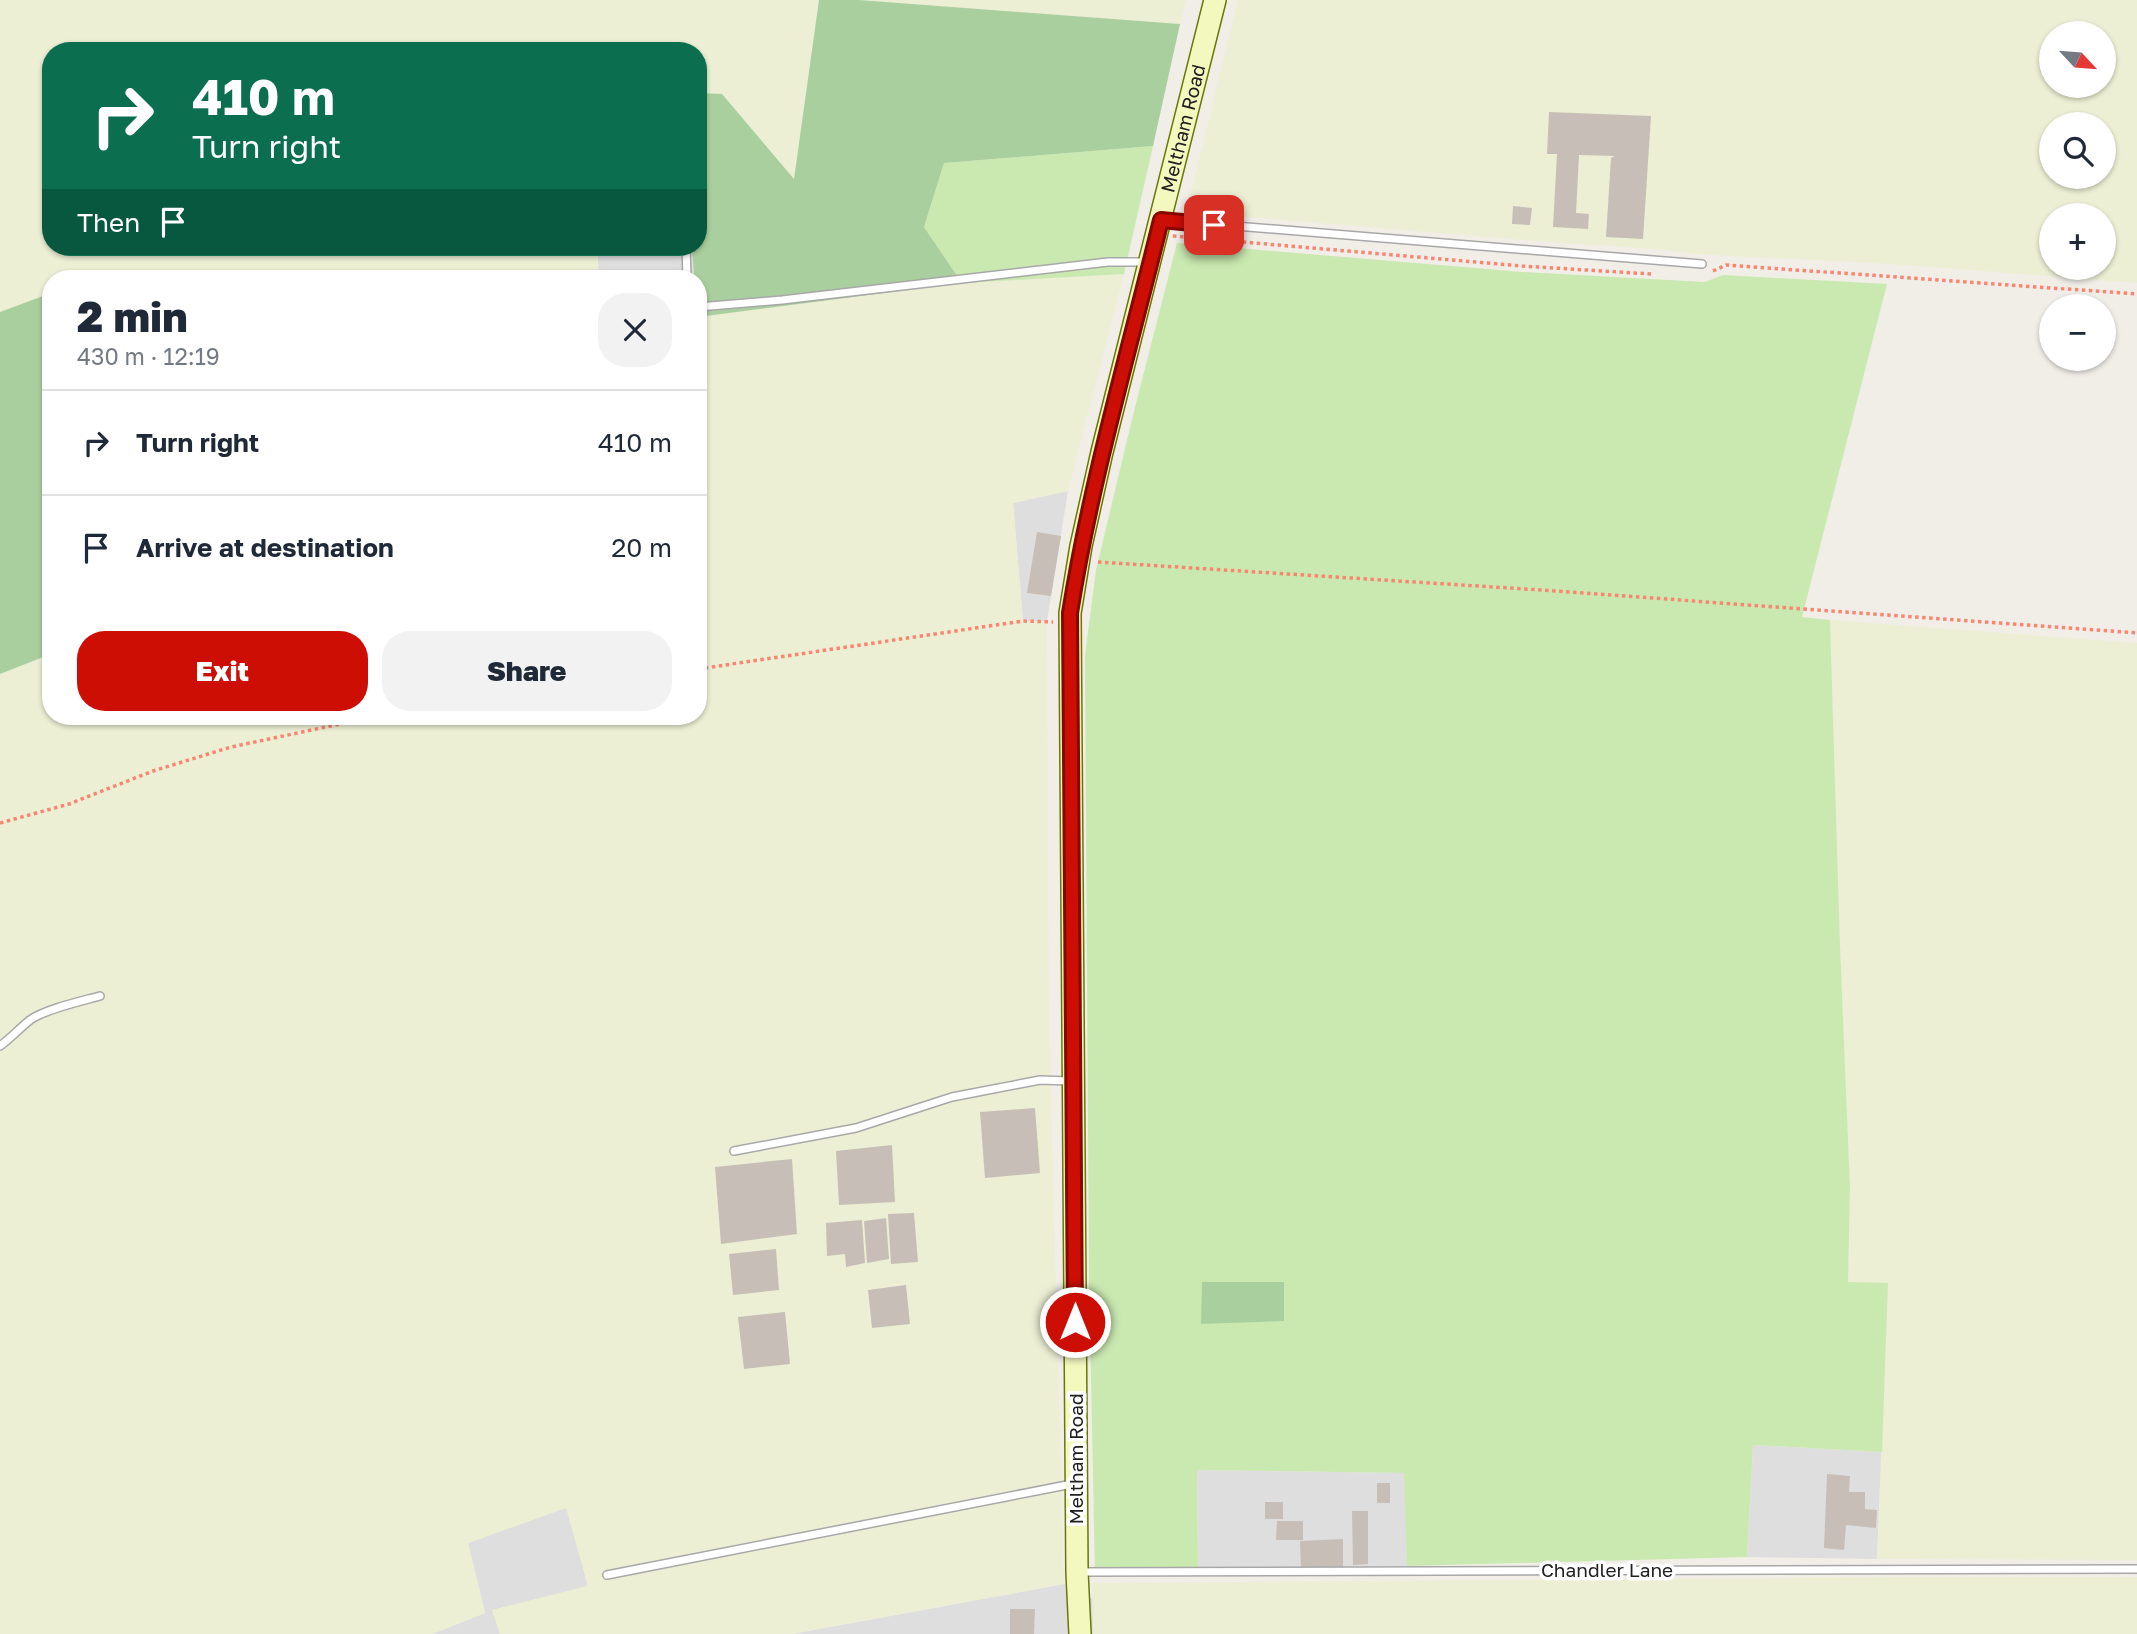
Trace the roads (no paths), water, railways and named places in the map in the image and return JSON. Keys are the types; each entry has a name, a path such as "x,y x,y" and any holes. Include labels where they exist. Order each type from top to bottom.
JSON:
{"street":[{"name":"Meltham Road","path":"1080,1634 1076,1483 1070,622 1101,452 1215,0"}],"lane":[{"path":"1161,220 1702,264"},
{"path":"707,306 1108,262 1149,262"},
{"path":"0,1046 41,1014 100,996"},
{"path":"734,1151 856,1128 952,1097 1040,1080 1074,1082"},
{"path":"607,1575 1076,1483"},
{"name":"Chandler Lane","path":"1077,1572 2137,1569"}]}
